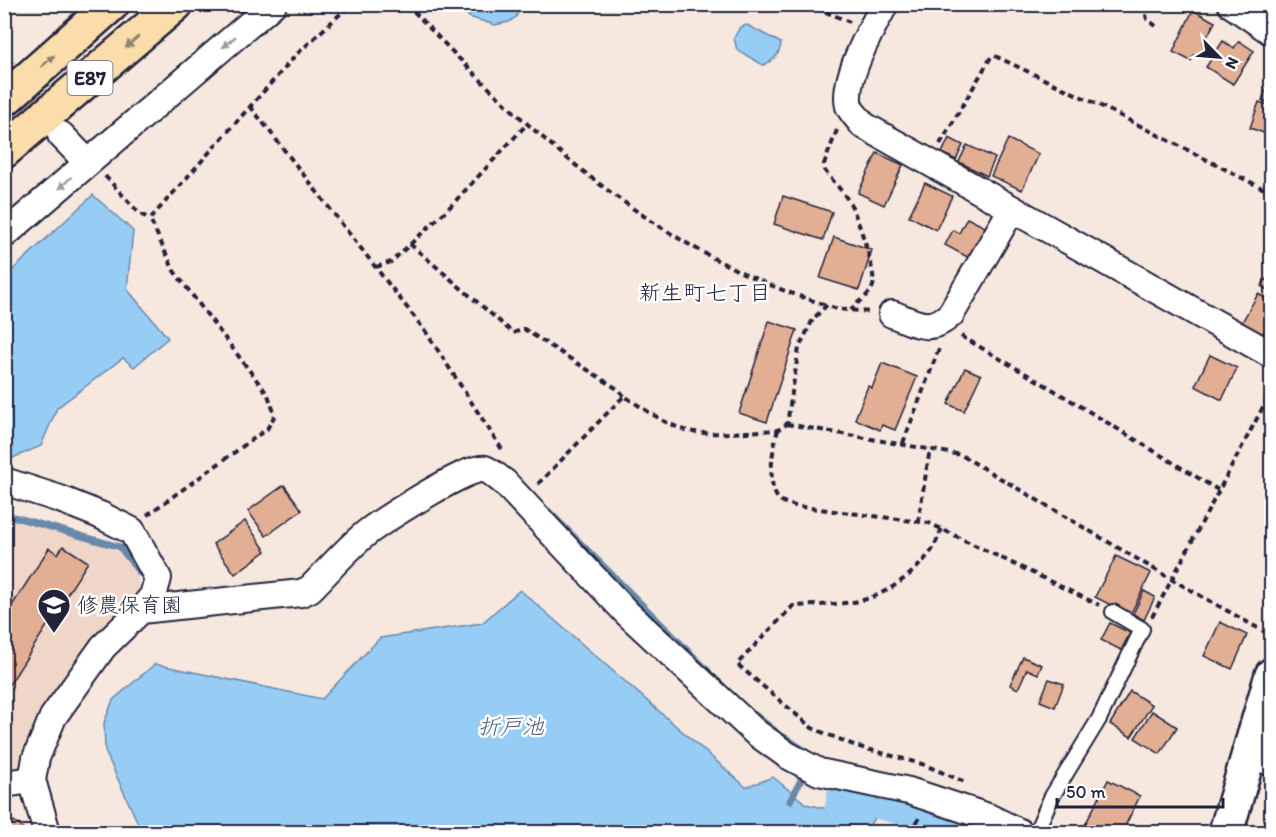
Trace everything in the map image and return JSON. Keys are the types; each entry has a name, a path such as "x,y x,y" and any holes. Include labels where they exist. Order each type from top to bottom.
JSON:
{"highway":[{"name":"E87","path":"4,100 112,4"},
{"name":"E87","path":"4,151 176,4"}],"main road":[{"path":"1226,832 1260,758 1272,675"}],"street":[{"path":"4,235 273,4"},
{"path":"885,4 870,30 849,81 849,107 863,124 1272,355"},
{"path":"1231,4 1272,32"},
{"path":"61,135 87,162"},
{"path":"892,314 924,326 945,325 1012,209"},
{"path":"141,610 301,593 310,589 368,532 465,473 485,469 504,482 627,613 755,732 787,755 819,772 909,791 988,817 1019,832"},
{"path":"4,482 60,499 132,531 158,578 153,596 103,647 53,717 36,758 32,780 47,832"},
{"path":"4,784 32,780"}],"lane":[{"path":"1036,832 1051,798 1098,719 1142,629 1113,612"}],"path":[{"path":"150,219 296,55 351,4"},
{"path":"407,4 446,46 527,124 626,204 696,248 773,288 837,309 892,314"},
{"path":"806,4 870,30"},
{"path":"1143,4 1147,19 1156,26"},
{"path":"929,162 991,57 995,56 1099,105 1272,194"},
{"path":"250,106 426,332 504,452"},
{"path":"851,310 869,294 874,284 874,271 852,207 825,171 824,164 841,122 852,111"},
{"path":"376,267 391,262 447,210 527,124"},
{"path":"87,162 106,177 141,214 150,219 174,271 268,395 275,415 267,429 137,522 132,531"},
{"path":"410,244 513,333 524,329 667,422 686,430 704,433 778,430 787,424 961,455 1272,636"},
{"path":"787,424 799,348 813,319 827,306"},
{"path":"903,443 945,325 1218,490"},
{"path":"1142,629 1149,623 1272,390"},
{"path":"529,482 536,486 624,396"},
{"path":"778,430 773,447 773,487 781,501 795,506 929,523 1113,612"},
{"path":"918,522 930,449"},
{"path":"942,529 932,549 897,584 877,595 854,602 793,606 737,664 812,728 856,746 922,764 967,783"}],"shaded area":[{"name":"修農保育園","path":"4,518 100,544 119,552 137,575 139,596 29,743 17,767 17,776 4,778"}],"water":[{"path":"462,5 522,5 516,17 509,22 495,25 469,17"},
{"path":"747,25 781,43 775,57 763,65 737,50 734,38 740,27"},
{"path":"93,195 133,231 127,289 168,338 134,367 123,358 57,408 41,446 8,460 4,451 5,277"},
{"name":"折戸池","path":"520,590 746,787 773,777 806,804 844,813 877,816 863,832 142,832 105,751 104,723 113,700 155,664 322,699 380,638 482,623"}],"building":[{"path":"1193,10 1215,22 1203,44 1206,45 1199,58 1194,55 1191,61 1173,52"},
{"path":"1223,41 1234,48 1239,41 1254,51 1233,84 1206,67"},
{"path":"1272,73 1272,104 1262,100"},
{"path":"1259,102 1272,106 1272,136 1250,128"},
{"path":"949,138 963,145 956,160 942,153"},
{"path":"1008,139 1039,154 1022,190 991,176"},
{"path":"967,145 995,158 987,176 959,162"},
{"path":"877,153 903,165 884,205 858,193"},
{"path":"925,183 952,196 936,230 909,216"},
{"path":"783,196 832,212 823,240 774,224"},
{"path":"967,218 989,229 973,260 945,245 953,230 959,233"},
{"path":"834,237 872,250 859,290 820,278"},
{"path":"1272,271 1272,293 1261,286"},
{"path":"1258,294 1272,302 1272,318 1262,335 1241,324"},
{"path":"769,321 797,330 767,422 739,413"},
{"path":"1210,355 1237,368 1222,400 1195,386"},
{"path":"882,363 917,377 895,430 882,425 880,430 855,419 868,386 872,388"},
{"path":"965,368 981,375 964,411 948,404"},
{"path":"284,485 302,510 266,536 248,511"},
{"path":"245,521 266,551 235,574 213,544"},
{"path":"63,546 88,562 4,693 4,618 49,548 58,554"},
{"path":"1116,556 1151,573 1130,615 1095,597"},
{"path":"1144,591 1155,597 1144,620 1133,614"},
{"path":"1220,622 1247,635 1232,669 1204,656"},
{"path":"1110,623 1130,633 1121,650 1101,640"},
{"path":"1023,657 1042,665 1038,674 1027,669 1018,689 1010,685"},
{"path":"1049,679 1064,684 1055,707 1040,701"},
{"path":"1130,691 1152,705 1131,737 1110,724"},
{"path":"1152,711 1177,727 1160,754 1135,738"},
{"path":"1108,780 1140,796 1122,832 1090,832 1083,829"},
{"path":"14,821 27,832 4,832"}],"waterway":[{"path":"548,511 708,671"},
{"path":"4,514 120,547 140,573"},
{"path":"755,715 775,731"},
{"path":"784,737 805,751"},
{"path":"790,801 803,776"},
{"path":"844,813 848,791 910,807"},
{"path":"936,823 951,832"}],"tunnel":[{"path":"4,69 57,130"}],"place":[{"name":"修農保育園","path":"54,634"}],"district":[{"name":"新生町七丁目","path":"705,292"}]}
